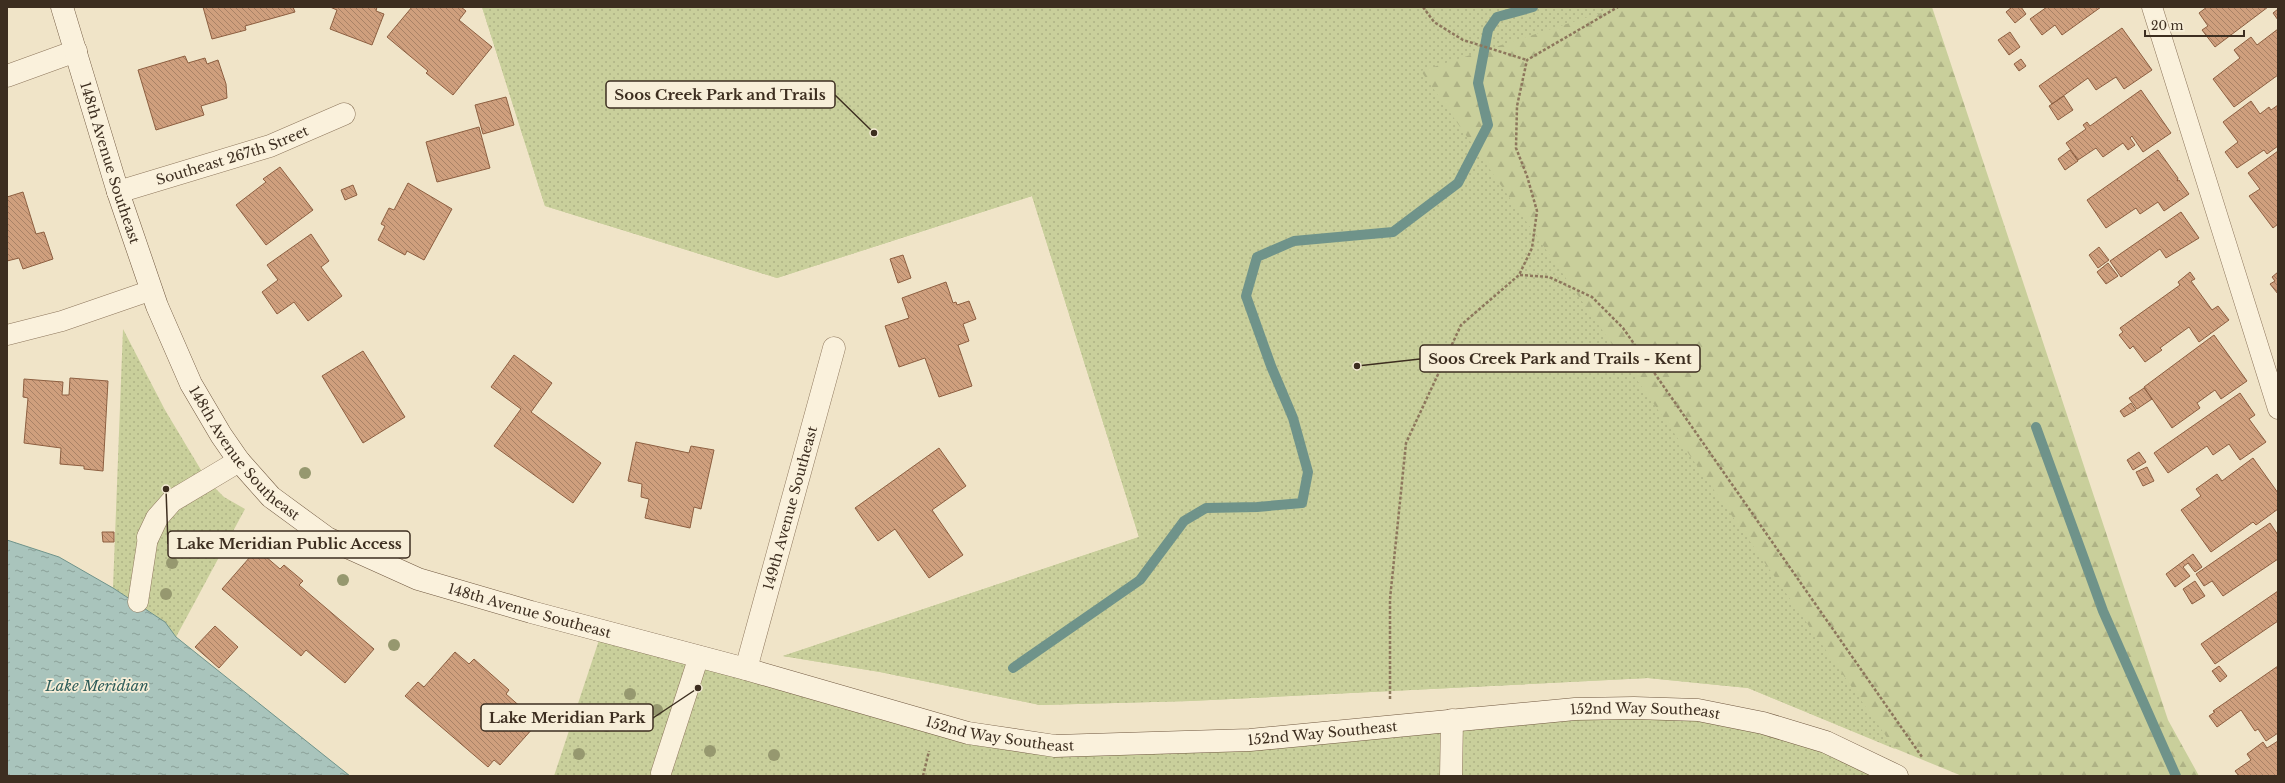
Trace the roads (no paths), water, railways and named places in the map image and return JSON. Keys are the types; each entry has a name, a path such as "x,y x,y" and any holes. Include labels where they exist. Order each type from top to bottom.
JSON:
{"street":[{"name":"148th Avenue Southeast","path":"62,7 118,192 152,290 191,384 221,436 239,461 271,497 327,538 418,578 531,612 746,669"},
{"path":"7,76 76,51"},
{"name":"Southeast 267th Street","path":"118,192 270,146 344,114"},
{"name":"149th Avenue Southeast","path":"746,669 834,348"},
{"path":"148,537 157,518 172,501 239,461"},
{"name":"152nd Way Southeast","path":"746,669 968,733 1054,746 1250,740 1394,725 1575,709 1634,708 1698,710 1763,723 1826,742 1897,776"},
{"path":"1451,776 1452,720"}],"lane":[{"path":"2152,7 2278,409"},
{"path":"7,335 62,321 152,290"},
{"path":"138,602 148,537"},
{"path":"662,775 698,656"}],"water":[{"name":"Lake Meridian","path":"7,540 59,557 113,588 165,622 176,637 350,776 7,776"}],"waterway":[{"path":"1013,668 1140,580 1184,521 1206,508 1257,507 1302,503 1308,472 1293,418 1271,366 1246,296 1257,257 1294,241 1393,232 1458,183 1488,125 1478,83 1488,30 1497,17 1533,7"},
{"path":"2036,427 2103,611 2176,776"}],"place":[{"name":"Soos Creek Park and Trails","path":"874,133"},
{"name":"Soos Creek Park and Trails - Kent","path":"1357,366"},
{"name":"Lake Meridian Public Access","path":"166,489"},
{"name":"Lake Meridian Park","path":"698,688"}]}
